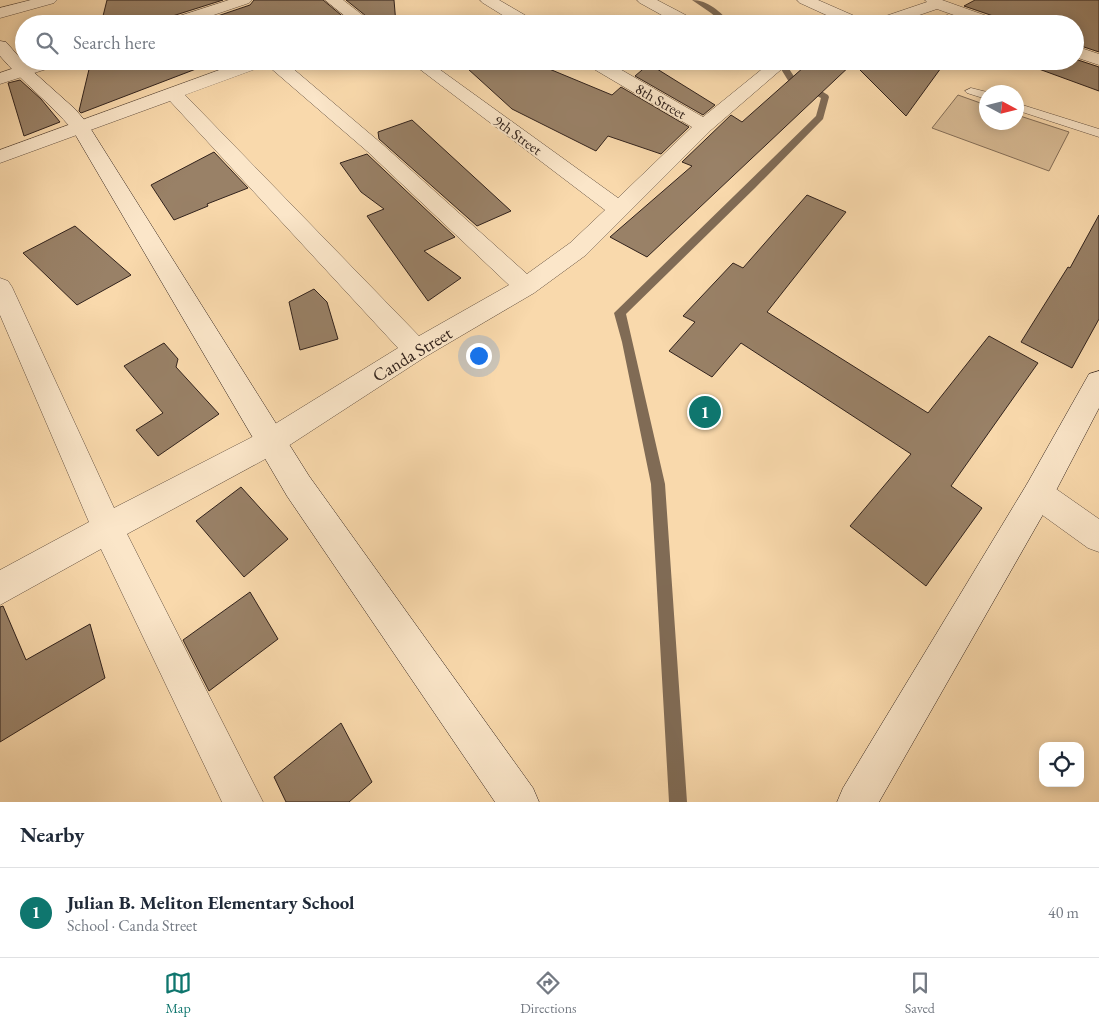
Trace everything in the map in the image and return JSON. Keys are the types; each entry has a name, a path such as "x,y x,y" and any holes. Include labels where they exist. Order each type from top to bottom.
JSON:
{"street":[{"path":"0,14 49,0"},
{"path":"198,15 244,0"},
{"path":"333,0 353,15"},
{"path":"488,0 514,15"},
{"path":"645,0 674,15"},
{"path":"806,0 840,15"},
{"path":"901,15 935,2 970,15"},
{"path":"0,46 11,75 68,113 80,127 298,486 519,802"},
{"path":"1084,54 1099,60"},
{"path":"11,75 26,70"},
{"path":"0,157 236,70"},
{"path":"284,70 375,148 526,287"},
{"name":"9th Street","path":"429,70 619,209"},
{"name":"8th Street","path":"608,70 704,126"},
{"name":"Canda Street","path":"0,588 107,528 272,441 416,350 526,287 578,249 704,126 767,70"},
{"path":"173,93 416,350"},
{"path":"0,287 107,528 243,802"},
{"path":"857,802 1038,494 1099,382"},
{"path":"1038,494 1099,537"}],"lane":[{"path":"971,91 979,94"},
{"path":"1024,109 1099,133"}],"shaded area":[{"path":"958,95 979,102 979,130 1024,130 1024,117 1069,132 1049,171 932,128"}],"building":[{"path":"107,0 223,0 176,15 103,15"},
{"path":"254,0 323,0 341,15 221,15 250,5"},
{"path":"346,0 394,0 395,15 365,15"},
{"path":"975,0 1099,0 1099,52 1084,47 1084,15 990,15 964,6"},
{"path":"1084,62 1099,67 1099,91 1042,70 1084,70"},
{"path":"89,70 193,70 81,113 79,111"},
{"path":"469,70 552,70 612,95 621,87 689,127 661,154 608,136 596,151 512,109"},
{"path":"642,70 659,70 715,105 703,115 635,76"},
{"path":"801,70 846,70 647,257 610,237 692,166 682,162 731,115 742,122"},
{"path":"860,70 939,70 906,116"},
{"path":"20,80 41,99 60,122 24,136 8,83"},
{"path":"412,120 511,211 477,226 379,139 378,132"},
{"path":"214,152 248,188 207,204 208,206 174,220 151,185"},
{"path":"367,154 455,237 424,251 461,278 428,301 367,216 384,209 361,192 340,163"},
{"path":"807,195 846,212 767,312 928,413 989,336 1038,363 951,486 982,508 926,586 850,526 911,454 741,343 712,377 669,351 695,322 683,316 733,263 743,268"},
{"path":"1099,215 1099,319 1072,368 1021,342 1068,267 1070,268"},
{"path":"75,226 131,275 77,305 23,253"},
{"path":"314,289 327,302 338,339 300,350 289,302"},
{"path":"164,343 178,359 176,367 219,414 158,456 136,430 163,413 124,366"},
{"path":"241,487 288,539 244,577 196,521"},
{"path":"250,592 278,639 209,691 183,640"},
{"path":"3,606 26,660 90,624 105,678 0,742 0,607"},
{"path":"341,723 372,782 349,802 286,802 274,777"}],"waterway":[{"path":"695,0 718,15"},
{"path":"678,802 658,484 628,342 620,313 752,186 820,117 825,97 807,86 792,80 786,70"}],"place":[{"name":"Julian B. Meliton Elementary School","path":"705,412"}]}
